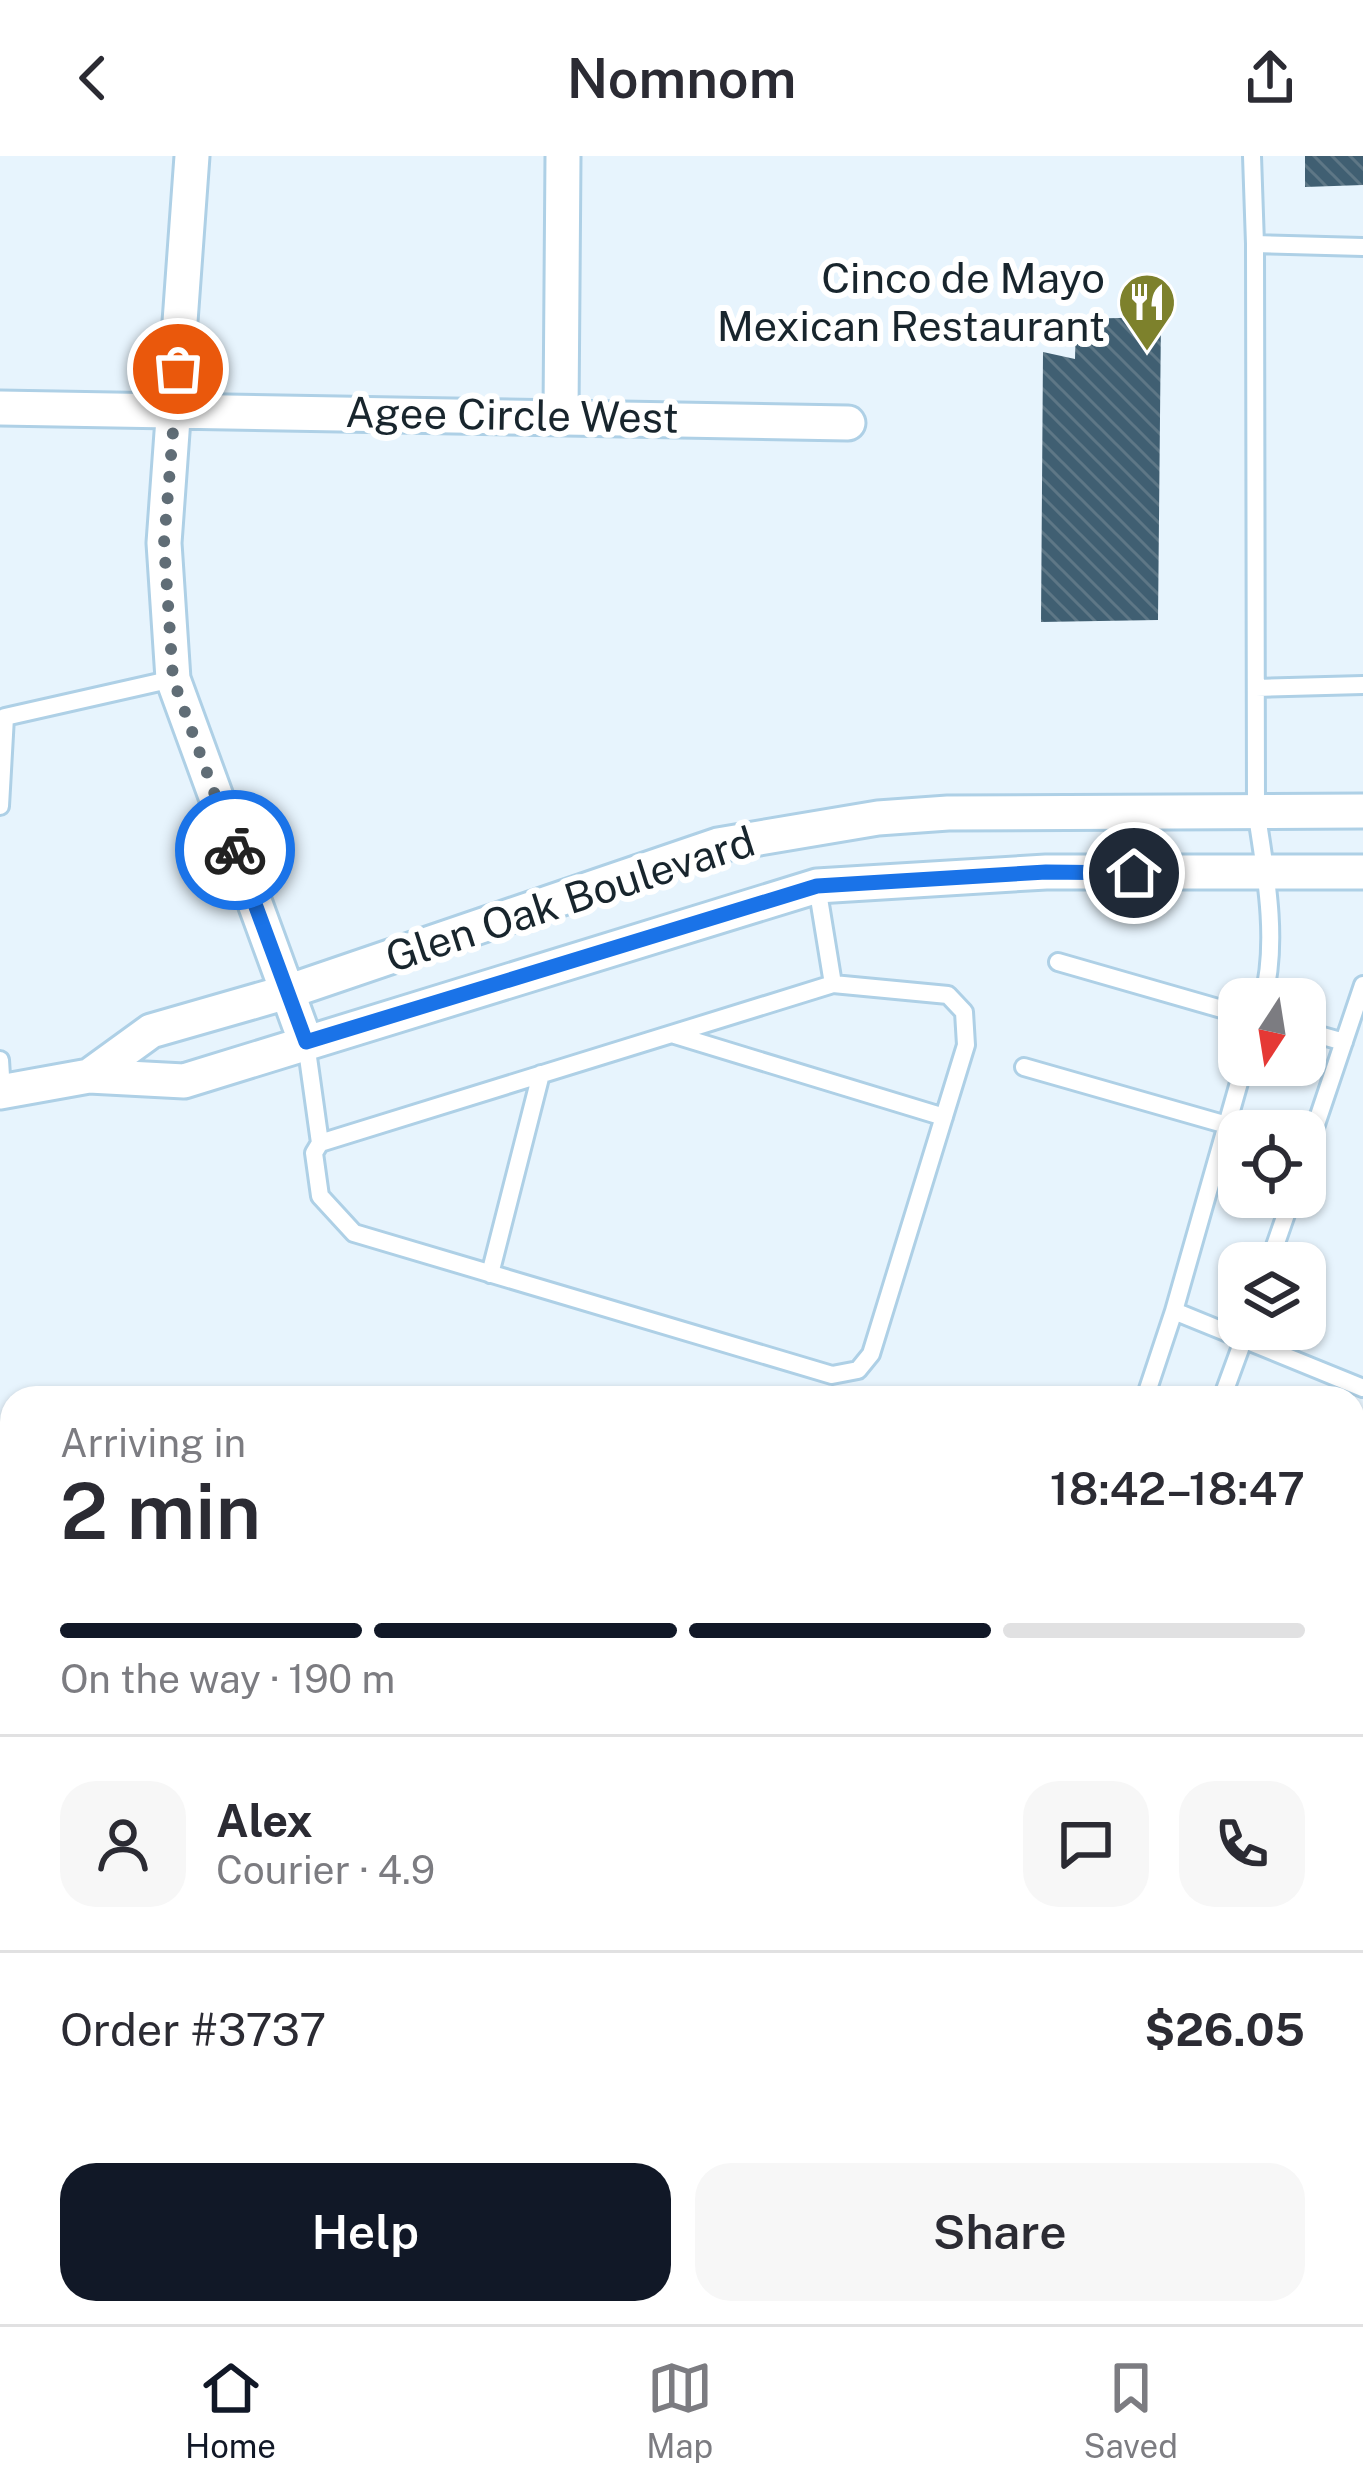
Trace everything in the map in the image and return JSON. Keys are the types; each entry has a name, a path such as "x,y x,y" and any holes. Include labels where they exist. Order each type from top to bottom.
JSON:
{"street":[{"path":"192,156 164,543 173,679 306,1042"},
{"path":"561,414 562,156"},
{"name":"Agee Circle West","path":"0,409 561,414 848,423"},
{"name":"Glen Oak Boulevard","path":"89,1076 151,1031 286,992 718,845 925,815 1363,811"},
{"name":"Glen Oak Boulevard","path":"1,1082 89,1076 184,1081 817,886 1046,872 1363,872"}],"lane":[{"path":"1252,156 1256,810 1265,874 1268,978"},
{"path":"1255,244 1363,247"},
{"path":"0,806 3,717 173,679"},
{"path":"1256,688 1363,686"},
{"path":"817,886 833,985"},
{"path":"1058,962 1218,1008"},
{"path":"306,1042 320,1143 314,1153 320,1196 354,1233 832,1375 858,1370 871,1354 966,1045 964,1012 948,995 833,985 320,1143"},
{"path":"1321,1110 1363,985"},
{"path":"672,1034 944,1117"},
{"path":"1326,1037 1344,1042"},
{"path":"1024,1067 1218,1122"},
{"path":"490,1274 541,1074"},
{"path":"1149,1386 1218,1157"},
{"path":"1174,1311 1218,1325"},
{"path":"1226,1386 1239,1350"},
{"path":"1280,1350 1359,1386"}],"building":[{"path":"1305,156 1363,156 1363,185 1305,187"},
{"path":"1161,317 1158,620 1041,622 1043,352 1075,359 1076,319"}],"way so far":[{"path":"178,369 164,543 173,679 235,850"}],"place":[{"name":"Cinco de Mayo Mexican Restaurant","path":"1147,353"}],"route":[{"path":"235,850 306,1042 817,886 1046,872 1134,873"}]}
